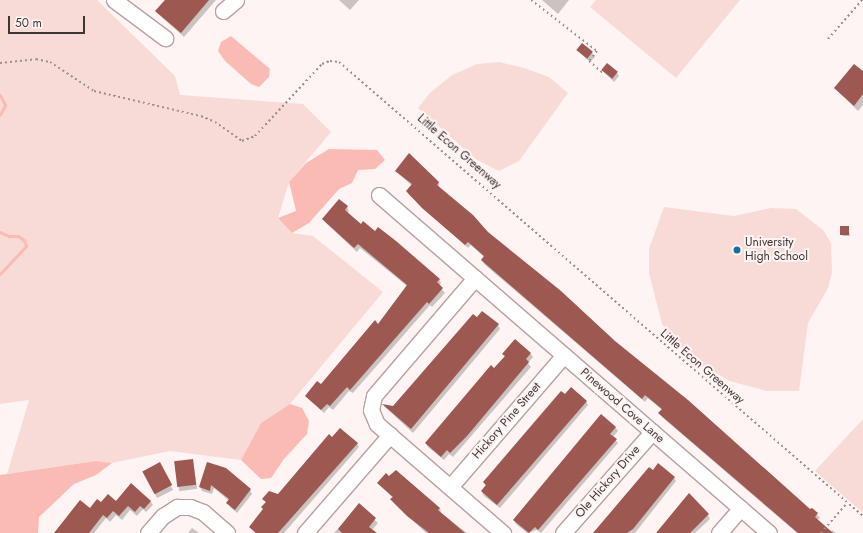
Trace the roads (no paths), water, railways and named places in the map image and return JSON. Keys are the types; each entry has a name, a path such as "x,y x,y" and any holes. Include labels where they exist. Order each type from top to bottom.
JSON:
{"street":[{"path":"224,11 236,0"},
{"path":"119,1 165,38"},
{"name":"Pinewood Cove Lane","path":"379,195 770,533"},
{"path":"475,278 374,396 371,410 373,418 390,435 503,533"},
{"name":"Hickory Pine Street","path":"450,487 564,355"},
{"name":"Ole Hickory Drive","path":"564,533 652,432"},
{"path":"305,533 390,435"},
{"path":"148,533 163,516 177,507 190,507 203,512 227,533"},
{"path":"719,533 741,508"}],"waterway":[{"path":"0,95 5,105 0,115"},
{"path":"0,232 9,236 18,236 24,240 26,246 0,274"}],"place":[{"name":"University High School","path":"737,250"}]}
